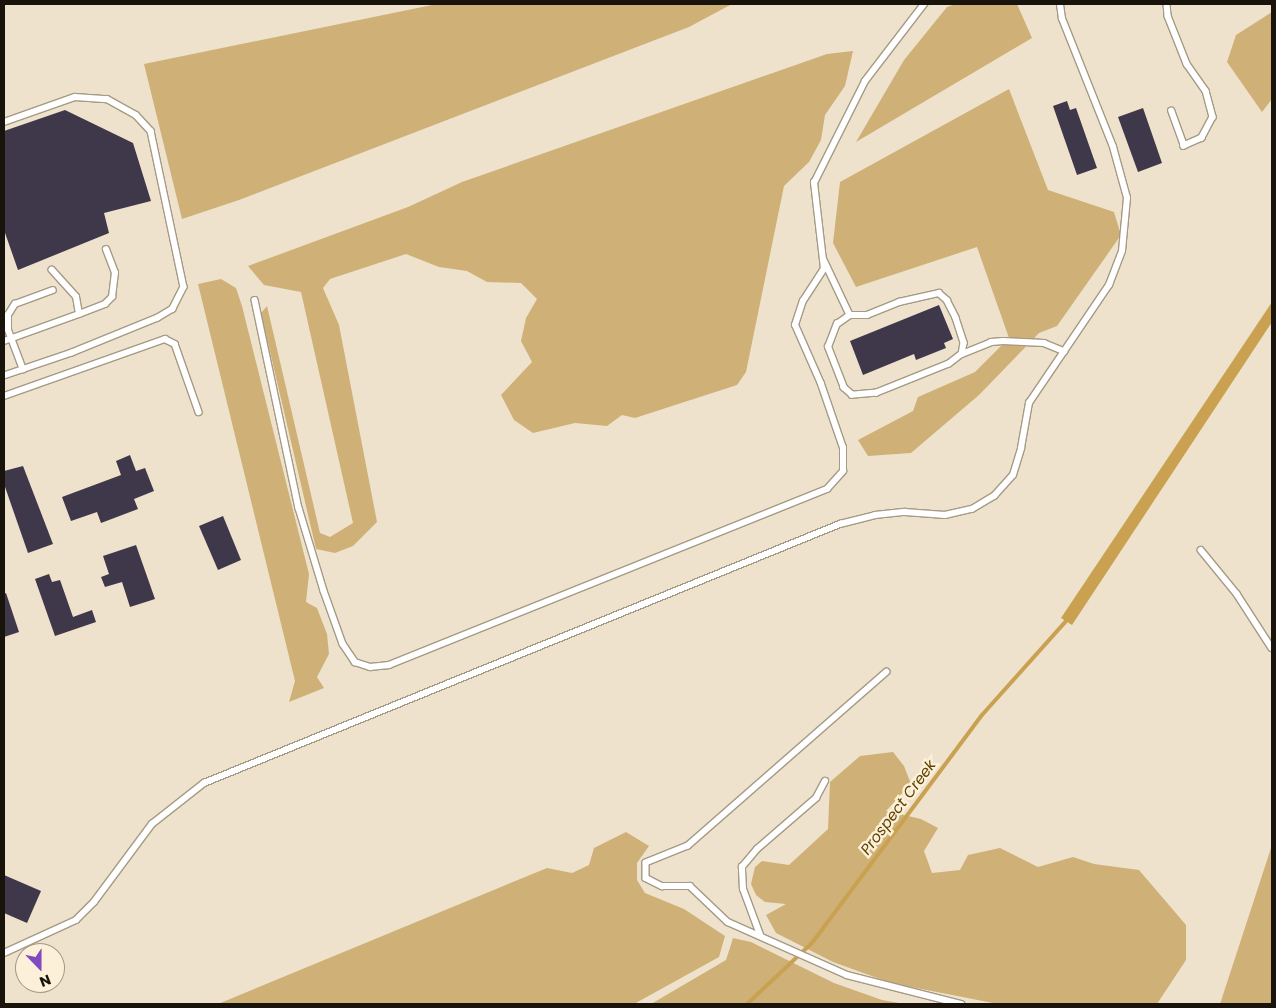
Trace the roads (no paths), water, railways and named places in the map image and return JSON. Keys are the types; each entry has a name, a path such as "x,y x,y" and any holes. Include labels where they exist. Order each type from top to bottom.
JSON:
{"lane":[{"path":"255,300 299,508 324,591 343,644 355,662 370,667 389,665 827,489 843,471 843,448 821,384 796,325 803,301 824,269 814,183 865,81 924,4"},
{"path":"4,953 76,920 94,902 152,824 204,783 840,524 876,515 906,512 945,515 972,509 994,496 1012,475 1022,448 1029,403 1109,285 1122,251 1127,198 1112,147 1062,19 1060,4"},
{"path":"1167,4 1168,16 1187,64 1206,91 1213,117 1202,138 1184,146 1171,111"},
{"path":"4,122 75,97 107,99 136,115 151,132 183,271 184,288 173,309 72,353 4,376"},
{"path":"4,341 105,304 112,297 115,273 106,250"},
{"path":"823,258 850,315"},
{"path":"52,270 76,296 79,314"},
{"path":"23,370 6,323 15,304 53,290"},
{"path":"962,354 964,343 956,318 947,300 939,293 900,302 867,315 850,315 837,324 828,347 844,388 852,395 877,393 949,364 962,354 991,342 1044,343 1064,351"},
{"path":"4,396 165,339 175,344 199,412"},
{"path":"1201,550 1237,594 1272,648"},
{"path":"888,672 688,846 646,863 646,878 662,886 690,886 728,922 847,975 961,1004"},
{"path":"760,935 743,889 742,867 756,849 816,798 824,781"}],"waterway":[{"name":"Prospect Creek","path":"747,1004 812,943 982,715 1066,621"}]}
